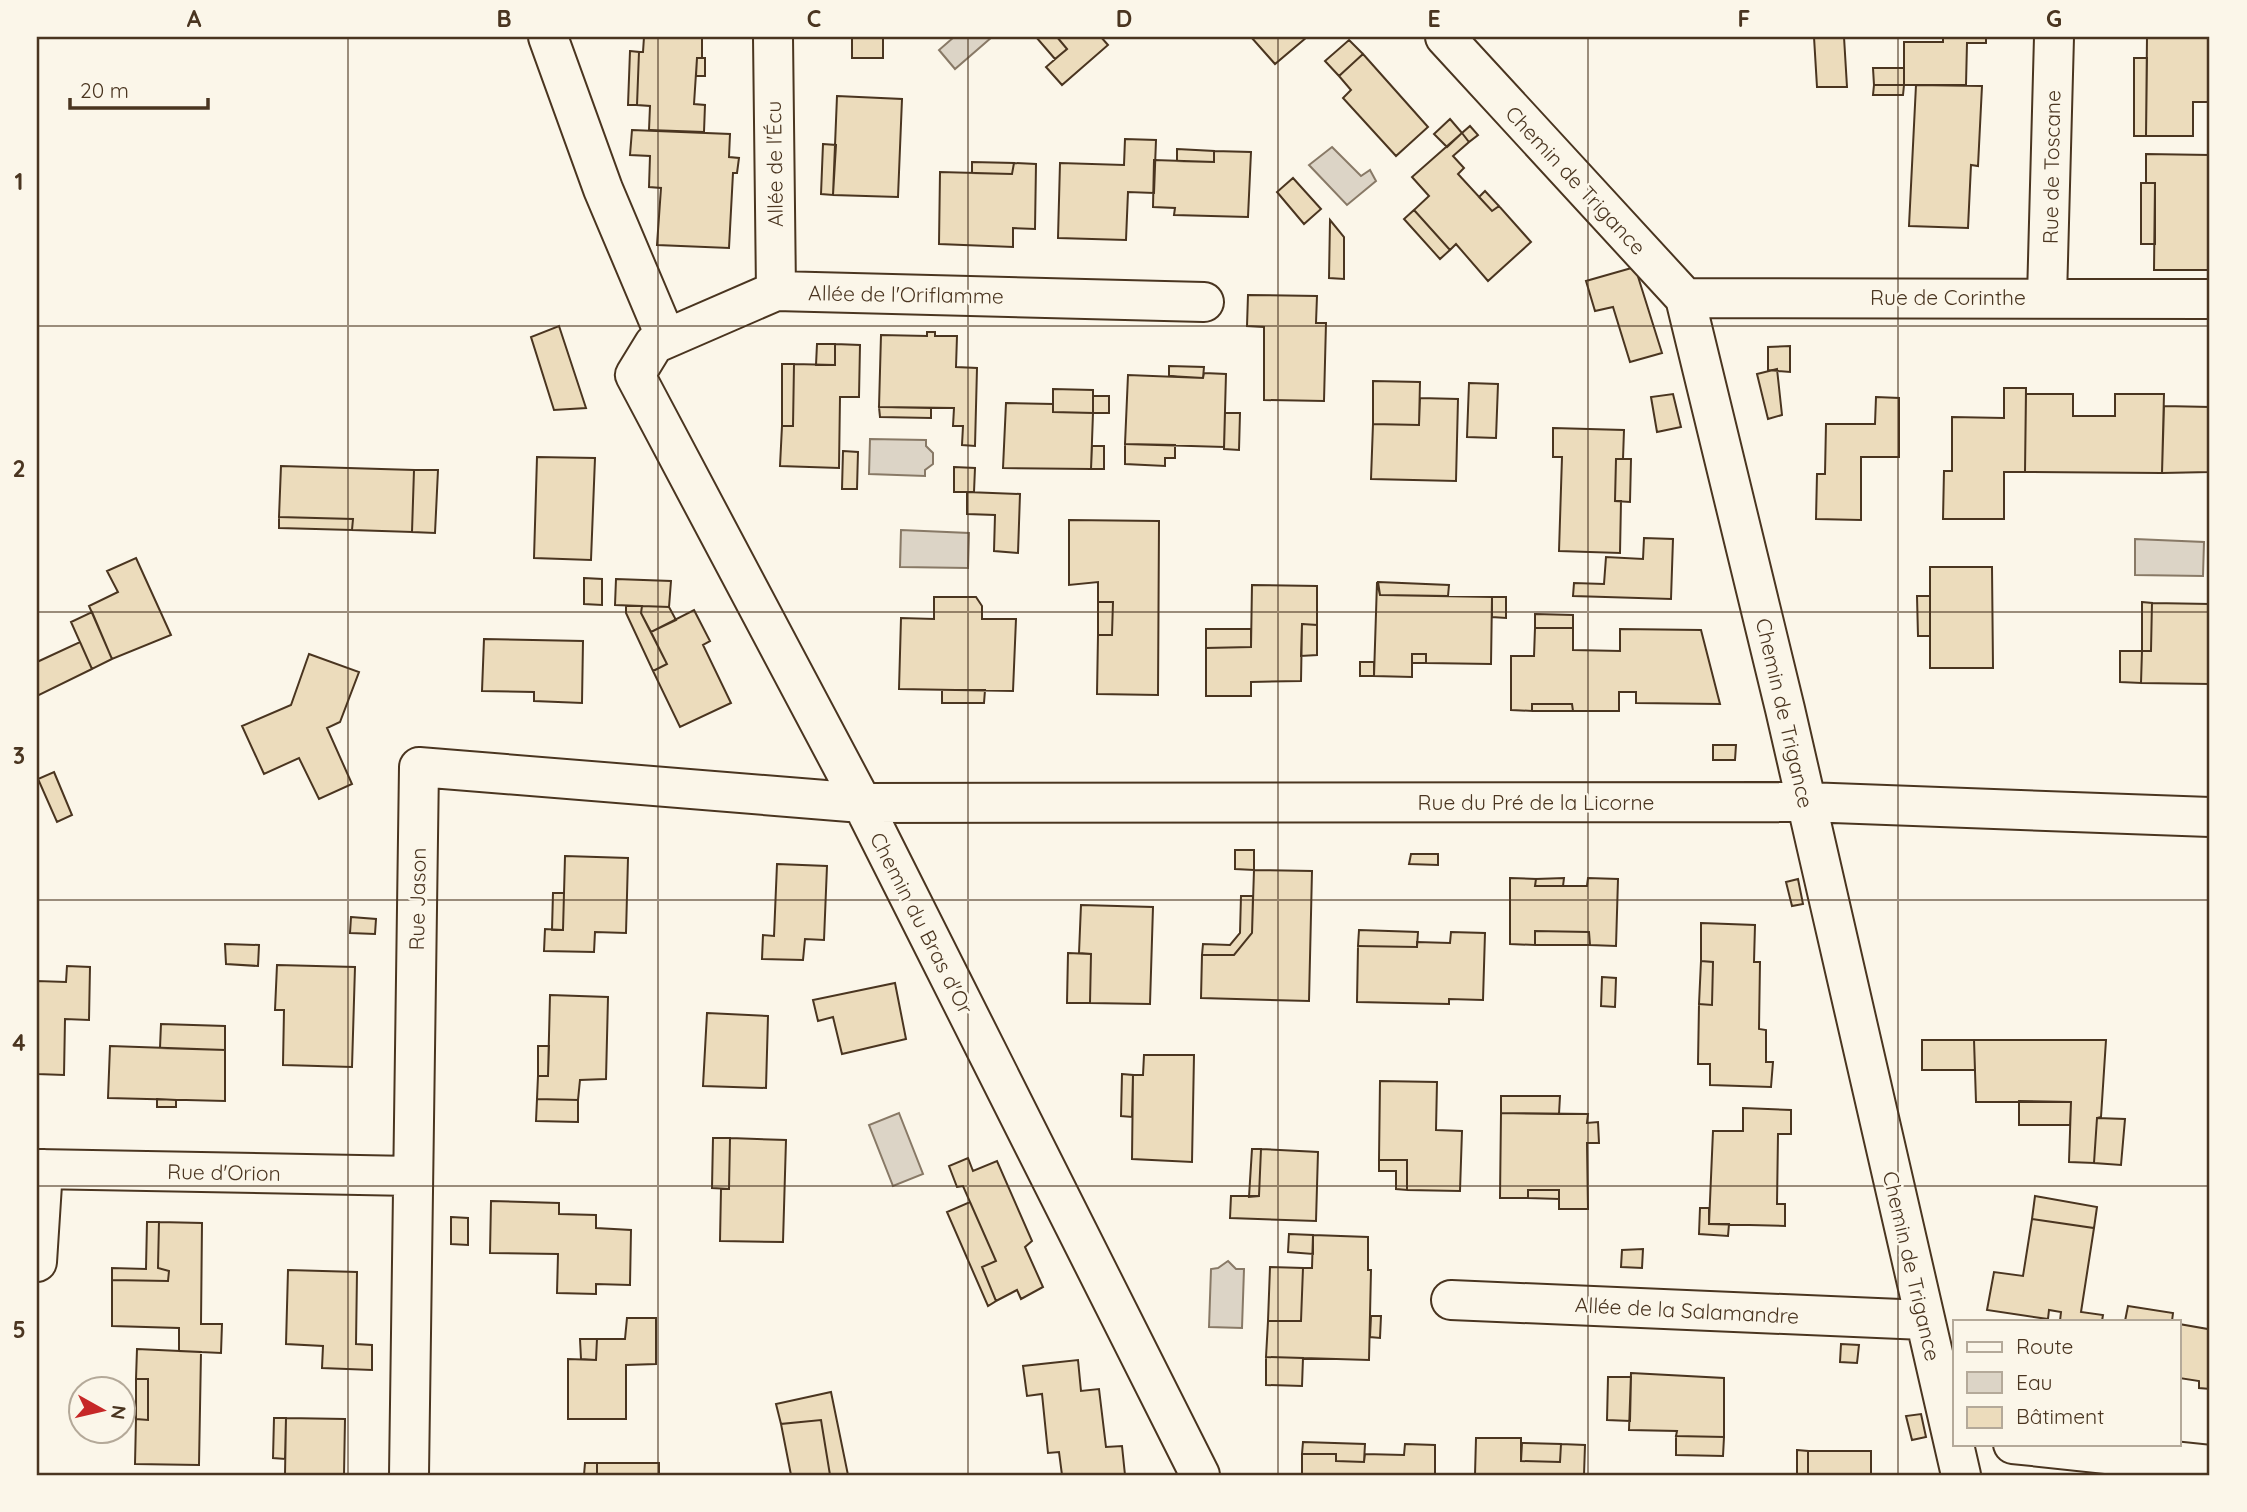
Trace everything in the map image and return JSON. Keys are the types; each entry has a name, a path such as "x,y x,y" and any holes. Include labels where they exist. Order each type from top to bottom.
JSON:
{"street":[{"path":"548,37 603,189 666,338"},
{"name":"Allée de l'Écu","path":"772,37 776,291"},
{"name":"Chemin de Trigance","path":"1445,37 1685,298 1806,802 1924,1320 1953,1433"},
{"name":"Rue de Toscane","path":"2048,297 2054,37"},
{"name":"Allée de l'Oriflamme","path":"635,375 654,344 776,291 1204,302"},
{"name":"Rue de Corinthe","path":"1685,298 2210,299"},
{"name":"Chemin du Bras d'Or","path":"635,375 862,803 1200,1475"},
{"name":"Rue Jason","path":"409,1475 419,767 862,803"},
{"name":"Rue du Pré de la Licorne","path":"862,803 1806,802 2210,817"},
{"path":"37,1262 40,1169"},
{"name":"Rue d'Orion","path":"40,1169 412,1176"},
{"name":"Allée de la Salamandre","path":"1451,1300 1924,1320"},
{"name":"Chemin de Trigance","path":"1956,1446 1961,1475"},
{"path":"2032,1446 2210,1465"}],"water":[{"path":"954,37 992,37 955,69 939,50"},
{"path":"1332,147 1361,176 1370,170 1376,181 1347,205 1309,165"},
{"path":"870,439 926,440 926,446 933,453 933,464 925,470 925,476 869,474"},
{"path":"901,530 969,533 968,568 900,567"},
{"path":"2135,539 2204,542 2203,576 2135,575"},
{"path":"899,1113 923,1174 893,1186 869,1125"},
{"path":"1228,1261 1236,1269 1244,1269 1242,1328 1209,1327 1211,1269"}],"building":[{"path":"644,37 702,37 702,58 697,58 694,104 705,105 704,132 649,130 650,106 637,105 639,52 643,52"},
{"path":"852,37 883,37 883,58 852,58"},
{"path":"1036,37 1057,37 1067,49 1055,59"},
{"path":"1057,37 1101,37 1108,45 1062,85 1046,67 1067,49"},
{"path":"1251,37 1307,37 1275,64"},
{"path":"1814,37 1844,37 1847,87 1817,87"},
{"path":"1943,37 1986,37 1986,43 1967,43 1966,85 1904,85 1904,42 1943,42"},
{"path":"2147,37 2210,37 2210,102 2193,102 2193,136 2146,136"},
{"path":"1349,40 1363,54 1339,76 1325,61"},
{"path":"630,51 639,52 637,105 628,105"},
{"path":"1363,54 1428,127 1396,156 1343,98 1351,90 1339,76"},
{"path":"697,58 705,58 705,76 696,76"},
{"path":"2134,58 2147,58 2146,136 2134,136"},
{"path":"1873,68 1904,68 1904,85 1874,85"},
{"path":"1874,85 1904,85 1903,95 1873,95"},
{"path":"1916,85 1982,86 1978,166 1971,165 1968,228 1909,226"},
{"path":"837,96 902,99 898,197 833,195"},
{"path":"1450,119 1462,133 1447,147 1434,134"},
{"path":"1470,126 1478,135 1469,142 1462,133"},
{"path":"632,130 730,134 729,157 739,158 737,173 733,173 729,248 657,245 661,188 649,187 650,156 630,155"},
{"path":"1462,133 1469,142 1453,156 1464,168 1458,174 1492,211 1499,206 1531,242 1488,281 1456,244 1450,250 1414,210 1429,196 1412,177"},
{"path":"1125,139 1156,140 1154,193 1128,192 1126,240 1058,238 1060,163 1124,165"},
{"path":"823,144 836,145 833,195 821,194"},
{"path":"1177,149 1214,151 1214,162 1177,161"},
{"path":"1214,151 1251,152 1248,217 1174,215 1175,208 1153,207 1154,160 1214,162"},
{"path":"2146,154 2210,155 2210,270 2154,270 2155,183 2146,183"},
{"path":"972,162 1014,163 1012,174 972,173"},
{"path":"1014,163 1036,164 1035,229 1013,228 1013,247 939,244 940,172 1012,174"},
{"path":"1293,178 1321,209 1304,224 1277,192"},
{"path":"2141,183 2155,183 2155,244 2141,244"},
{"path":"1485,191 1499,206 1492,211 1479,197"},
{"path":"1414,210 1450,250 1440,259 1404,219"},
{"path":"1330,220 1344,237 1344,279 1329,278"},
{"path":"1635,267 1662,353 1630,362 1613,307 1595,311 1586,281"},
{"path":"1248,295 1317,296 1316,323 1326,323 1324,401 1264,400 1264,327 1247,326"},
{"path":"559,326 586,408 554,410 531,337"},
{"path":"927,332 935,332 935,336 957,336 956,367 977,368 975,446 962,445 963,426 953,426 954,408 879,407 881,335 927,336"},
{"path":"817,344 835,344 835,365 816,365"},
{"path":"835,344 860,345 859,397 840,397 839,468 780,466 782,426 793,426 794,364 835,365"},
{"path":"1790,346 1790,372 1768,370 1768,347"},
{"path":"782,364 794,364 793,426 782,426"},
{"path":"1169,366 1204,367 1203,378 1169,376"},
{"path":"1777,369 1782,415 1768,419 1757,374"},
{"path":"1204,373 1226,374 1224,447 1125,444 1128,375 1203,378"},
{"path":"1373,381 1420,382 1419,425 1373,424"},
{"path":"1469,383 1498,384 1496,438 1467,437"},
{"path":"2004,388 2026,388 2025,472 2004,472 2004,519 1943,519 1944,471 1952,471 1952,417 2004,418"},
{"path":"1053,389 1093,390 1093,413 1053,412"},
{"path":"1673,394 1681,427 1657,432 1651,397"},
{"path":"2026,394 2073,394 2073,416 2115,416 2115,394 2164,394 2162,473 2025,472"},
{"path":"1093,396 1109,396 1109,413 1093,413"},
{"path":"1876,397 1899,398 1899,457 1861,457 1861,520 1816,519 1817,474 1825,474 1826,424 1875,424"},
{"path":"1420,398 1458,399 1456,481 1371,479 1373,424 1419,425"},
{"path":"1006,403 1053,404 1053,412 1093,413 1091,469 1003,468"},
{"path":"2164,406 2210,407 2210,472 2162,473"},
{"path":"879,407 931,408 931,418 880,417"},
{"path":"1225,413 1240,413 1239,450 1224,449"},
{"path":"1553,428 1624,430 1623,459 1616,459 1615,501 1621,501 1620,553 1559,551 1562,457 1553,457"},
{"path":"1125,444 1175,445 1175,458 1165,458 1165,466 1125,464"},
{"path":"1092,446 1104,446 1104,469 1091,469"},
{"path":"843,451 858,452 857,489 842,489"},
{"path":"537,457 595,458 591,560 534,558"},
{"path":"1616,459 1631,459 1630,502 1615,501"},
{"path":"281,466 414,470 412,532 352,530 353,519 279,517"},
{"path":"954,467 975,468 974,492 954,492"},
{"path":"414,470 438,470 435,533 412,532"},
{"path":"967,492 1020,494 1018,553 994,551 995,515 967,514"},
{"path":"279,517 353,519 352,530 279,528"},
{"path":"1069,520 1159,521 1158,695 1097,694 1098,635 1112,635 1113,602 1098,602 1098,582 1069,585"},
{"path":"1644,538 1673,539 1671,599 1573,596 1574,583 1604,584 1606,557 1643,559"},
{"path":"136,558 171,635 112,659 89,606 118,592 107,571"},
{"path":"1930,567 1992,567 1993,668 1930,668"},
{"path":"584,578 602,579 602,605 584,604"},
{"path":"616,579 671,581 669,607 615,605"},
{"path":"1377,582 1380,595 1492,597 1491,664 1426,663 1426,654 1412,654 1412,677 1374,676"},
{"path":"1378,582 1449,585 1448,596 1380,595"},
{"path":"1252,585 1317,586 1317,625 1302,624 1301,681 1251,682 1251,696 1206,696 1206,648 1251,647"},
{"path":"1917,596 1930,596 1930,636 1918,636"},
{"path":"934,597 976,597 982,606 982,619 1016,619 1013,691 899,689 901,618 934,619"},
{"path":"1492,597 1506,597 1506,618 1492,617"},
{"path":"1098,602 1113,602 1112,635 1098,635"},
{"path":"2142,602 2152,603 2151,651 2142,651"},
{"path":"2152,603 2210,604 2210,684 2141,683 2142,651 2151,651"},
{"path":"626,606 642,606 641,613 667,664 653,671 626,613"},
{"path":"642,606 669,607 676,620 651,632 641,613"},
{"path":"694,610 710,641 703,645 731,703 680,727 653,671 667,664 651,632"},
{"path":"92,612 112,659 92,669 71,622"},
{"path":"1535,614 1573,615 1573,628 1535,628"},
{"path":"1302,624 1317,625 1317,655 1301,656"},
{"path":"1535,628 1573,628 1573,650 1620,651 1620,629 1701,630 1720,704 1636,703 1636,692 1619,692 1619,711 1573,711 1572,704 1532,704 1532,711 1511,710 1511,656 1534,656"},
{"path":"1206,629 1251,629 1251,647 1206,648"},
{"path":"484,639 583,641 582,703 534,701 534,692 482,691"},
{"path":"80,642 92,669 37,696 37,662"},
{"path":"2120,651 2142,651 2141,683 2120,682"},
{"path":"309,654 359,672 340,722 327,728 352,784 319,799 299,758 264,774 242,726 291,705"},
{"path":"1412,654 1426,654 1426,663 1412,663"},
{"path":"1360,662 1374,662 1374,676 1360,676"},
{"path":"942,690 985,690 984,703 942,703"},
{"path":"1532,704 1572,704 1573,711 1532,711"},
{"path":"1713,745 1736,745 1735,760 1713,760"},
{"path":"54,772 72,815 57,822 38,779"},
{"path":"1235,850 1254,850 1254,870 1235,869"},
{"path":"1411,854 1438,854 1438,865 1409,864"},
{"path":"565,856 628,858 626,933 595,932 594,952 544,951 545,929 563,930"},
{"path":"777,864 827,866 824,940 805,939 803,960 762,959 763,935 774,936"},
{"path":"1254,870 1312,871 1309,1001 1201,998 1202,955 1234,955 1252,933"},
{"path":"1510,878 1536,879 1535,886 1587,886 1588,878 1618,879 1616,946 1590,945 1589,932 1535,931 1535,945 1510,944"},
{"path":"1564,878 1563,886 1535,886 1536,879"},
{"path":"1798,879 1803,904 1792,906 1786,882"},
{"path":"553,893 564,893 563,930 552,930"},
{"path":"1241,896 1253,896 1252,933 1234,955 1202,955 1203,944 1230,945 1240,933"},
{"path":"1081,905 1153,907 1150,1004 1090,1003 1091,954 1079,953"},
{"path":"351,917 376,919 375,934 350,933"},
{"path":"1701,923 1755,925 1754,962 1760,962 1759,1029 1766,1030 1766,1062 1773,1062 1771,1087 1710,1085 1710,1064 1698,1064 1699,1004 1712,1005 1713,962 1701,961"},
{"path":"1359,930 1418,932 1417,947 1358,946"},
{"path":"1535,931 1589,932 1590,945 1535,945"},
{"path":"1451,932 1485,933 1483,1000 1449,999 1449,1004 1357,1002 1358,946 1417,947 1417,942 1450,943"},
{"path":"225,944 259,945 258,966 226,964"},
{"path":"1068,953 1091,954 1090,1003 1067,1003"},
{"path":"1701,961 1713,962 1712,1005 1699,1004"},
{"path":"277,965 355,967 352,1067 283,1065 284,1010 275,1010"},
{"path":"67,966 90,967 89,1020 65,1019 64,1075 37,1074 37,981 66,982"},
{"path":"1602,977 1616,978 1615,1007 1601,1006"},
{"path":"895,983 906,1039 842,1054 833,1017 818,1021 813,1000"},
{"path":"550,995 608,997 606,1079 580,1080 578,1100 537,1099 538,1076 548,1076"},
{"path":"707,1013 768,1016 766,1088 703,1086"},
{"path":"161,1024 225,1026 225,1050 160,1048"},
{"path":"1922,1040 1974,1040 1975,1070 1922,1070"},
{"path":"1974,1040 2106,1040 2101,1117 2097,1118 2094,1163 2069,1162 2071,1102 1976,1102"},
{"path":"110,1046 225,1050 225,1101 108,1098"},
{"path":"538,1046 549,1046 548,1076 538,1076"},
{"path":"1144,1055 1194,1055 1192,1162 1132,1159 1133,1075 1143,1075"},
{"path":"1122,1074 1133,1075 1132,1117 1121,1116"},
{"path":"1380,1081 1437,1082 1436,1130 1462,1131 1460,1191 1407,1190 1407,1160 1379,1160"},
{"path":"1501,1096 1560,1096 1559,1114 1501,1113"},
{"path":"157,1099 176,1100 176,1107 157,1107"},
{"path":"537,1099 578,1100 578,1122 536,1121"},
{"path":"2019,1101 2071,1102 2070,1125 2019,1125"},
{"path":"1743,1108 1791,1110 1791,1134 1778,1134 1777,1204 1785,1204 1785,1226 1709,1224 1713,1131 1743,1131"},
{"path":"1501,1113 1588,1114 1587,1123 1598,1122 1599,1143 1587,1143 1588,1209 1559,1209 1559,1190 1528,1190 1528,1198 1500,1198"},
{"path":"2097,1118 2125,1119 2121,1165 2094,1163"},
{"path":"713,1138 730,1138 729,1189 712,1188"},
{"path":"730,1138 786,1140 783,1242 720,1241 721,1189 729,1189"},
{"path":"1252,1149 1261,1149 1259,1196 1249,1197"},
{"path":"1261,1149 1318,1152 1316,1221 1230,1218 1231,1196 1259,1196"},
{"path":"968,1158 973,1171 997,1161 1032,1241 1025,1247 1043,1287 1021,1299 1017,1290 996,1301 982,1267 996,1261 963,1186 957,1187 949,1166"},
{"path":"1379,1160 1407,1160 1407,1190 1396,1189 1396,1171 1379,1171"},
{"path":"1528,1190 1559,1190 1559,1199 1528,1198"},
{"path":"2035,1196 2097,1207 2094,1228 2032,1219"},
{"path":"491,1201 559,1203 559,1214 596,1215 596,1228 631,1230 630,1285 596,1284 596,1294 557,1293 558,1254 490,1253"},
{"path":"970,1202 996,1261 982,1267 996,1301 988,1306 947,1212"},
{"path":"1700,1208 1709,1208 1709,1224 1729,1224 1728,1236 1699,1234"},
{"path":"451,1217 468,1218 468,1245 451,1244"},
{"path":"2032,1219 2094,1228 2081,1312 2103,1315 2102,1320 2060,1320 2061,1312 2049,1310 2048,1319 1987,1310 1994,1272 2023,1276"},
{"path":"147,1222 159,1222 158,1268 169,1271 168,1281 112,1280 112,1268 146,1269"},
{"path":"159,1222 202,1223 201,1324 222,1324 221,1353 179,1351 179,1328 112,1326 112,1280 168,1281 169,1271 158,1268"},
{"path":"1289,1234 1313,1235 1313,1254 1288,1252"},
{"path":"1313,1235 1368,1237 1368,1270 1371,1270 1369,1360 1266,1357 1268,1321 1301,1321 1303,1268 1312,1268"},
{"path":"1643,1249 1642,1268 1621,1267 1622,1250"},
{"path":"1270,1267 1303,1268 1301,1321 1268,1321"},
{"path":"288,1270 357,1272 356,1344 372,1345 372,1370 322,1368 323,1346 286,1344"},
{"path":"2128,1306 2173,1313 2172,1320 2125,1320"},
{"path":"2210,1314 2210,1389 2199,1388 2199,1381 2180,1378 2180,1324 2208,1329"},
{"path":"1371,1316 1381,1316 1380,1338 1370,1337"},
{"path":"627,1318 656,1318 656,1364 626,1365 626,1419 568,1419 568,1359 596,1360 597,1339 625,1339"},
{"path":"580,1339 597,1339 596,1360 581,1359"},
{"path":"1841,1344 1859,1345 1857,1363 1840,1362"},
{"path":"137,1349 201,1352 199,1465 135,1464 136,1419 148,1420 148,1379 136,1379"},
{"path":"1266,1357 1303,1358 1302,1386 1266,1385"},
{"path":"1078,1360 1081,1391 1099,1389 1106,1447 1122,1446 1125,1475 1062,1475 1059,1452 1048,1453 1042,1394 1027,1396 1023,1366"},
{"path":"1631,1373 1724,1378 1724,1437 1676,1436 1677,1431 1629,1430"},
{"path":"1608,1377 1631,1377 1630,1421 1607,1420"},
{"path":"136,1379 148,1379 148,1420 136,1419"},
{"path":"831,1392 848,1475 830,1475 821,1420 781,1424 776,1404"},
{"path":"1921,1414 1926,1437 1912,1440 1906,1416"},
{"path":"274,1418 286,1418 285,1459 273,1458"},
{"path":"286,1418 345,1419 344,1475 285,1475"},
{"path":"821,1420 830,1475 791,1475 781,1424"},
{"path":"1676,1436 1724,1437 1723,1456 1676,1455"},
{"path":"1476,1438 1521,1438 1521,1461 1560,1462 1561,1444 1585,1445 1584,1475 1475,1475"},
{"path":"1303,1442 1365,1444 1364,1462 1336,1461 1336,1454 1302,1454"},
{"path":"1522,1443 1561,1444 1560,1462 1521,1461"},
{"path":"1405,1444 1435,1445 1435,1475 1302,1475 1302,1454 1336,1454 1336,1461 1364,1462 1365,1454 1404,1455"},
{"path":"1797,1450 1808,1451 1808,1475 1797,1475"},
{"path":"1808,1451 1871,1451 1871,1475 1808,1475"},
{"path":"585,1463 597,1463 597,1475 584,1475"},
{"path":"597,1463 659,1463 659,1475 597,1475"}]}
